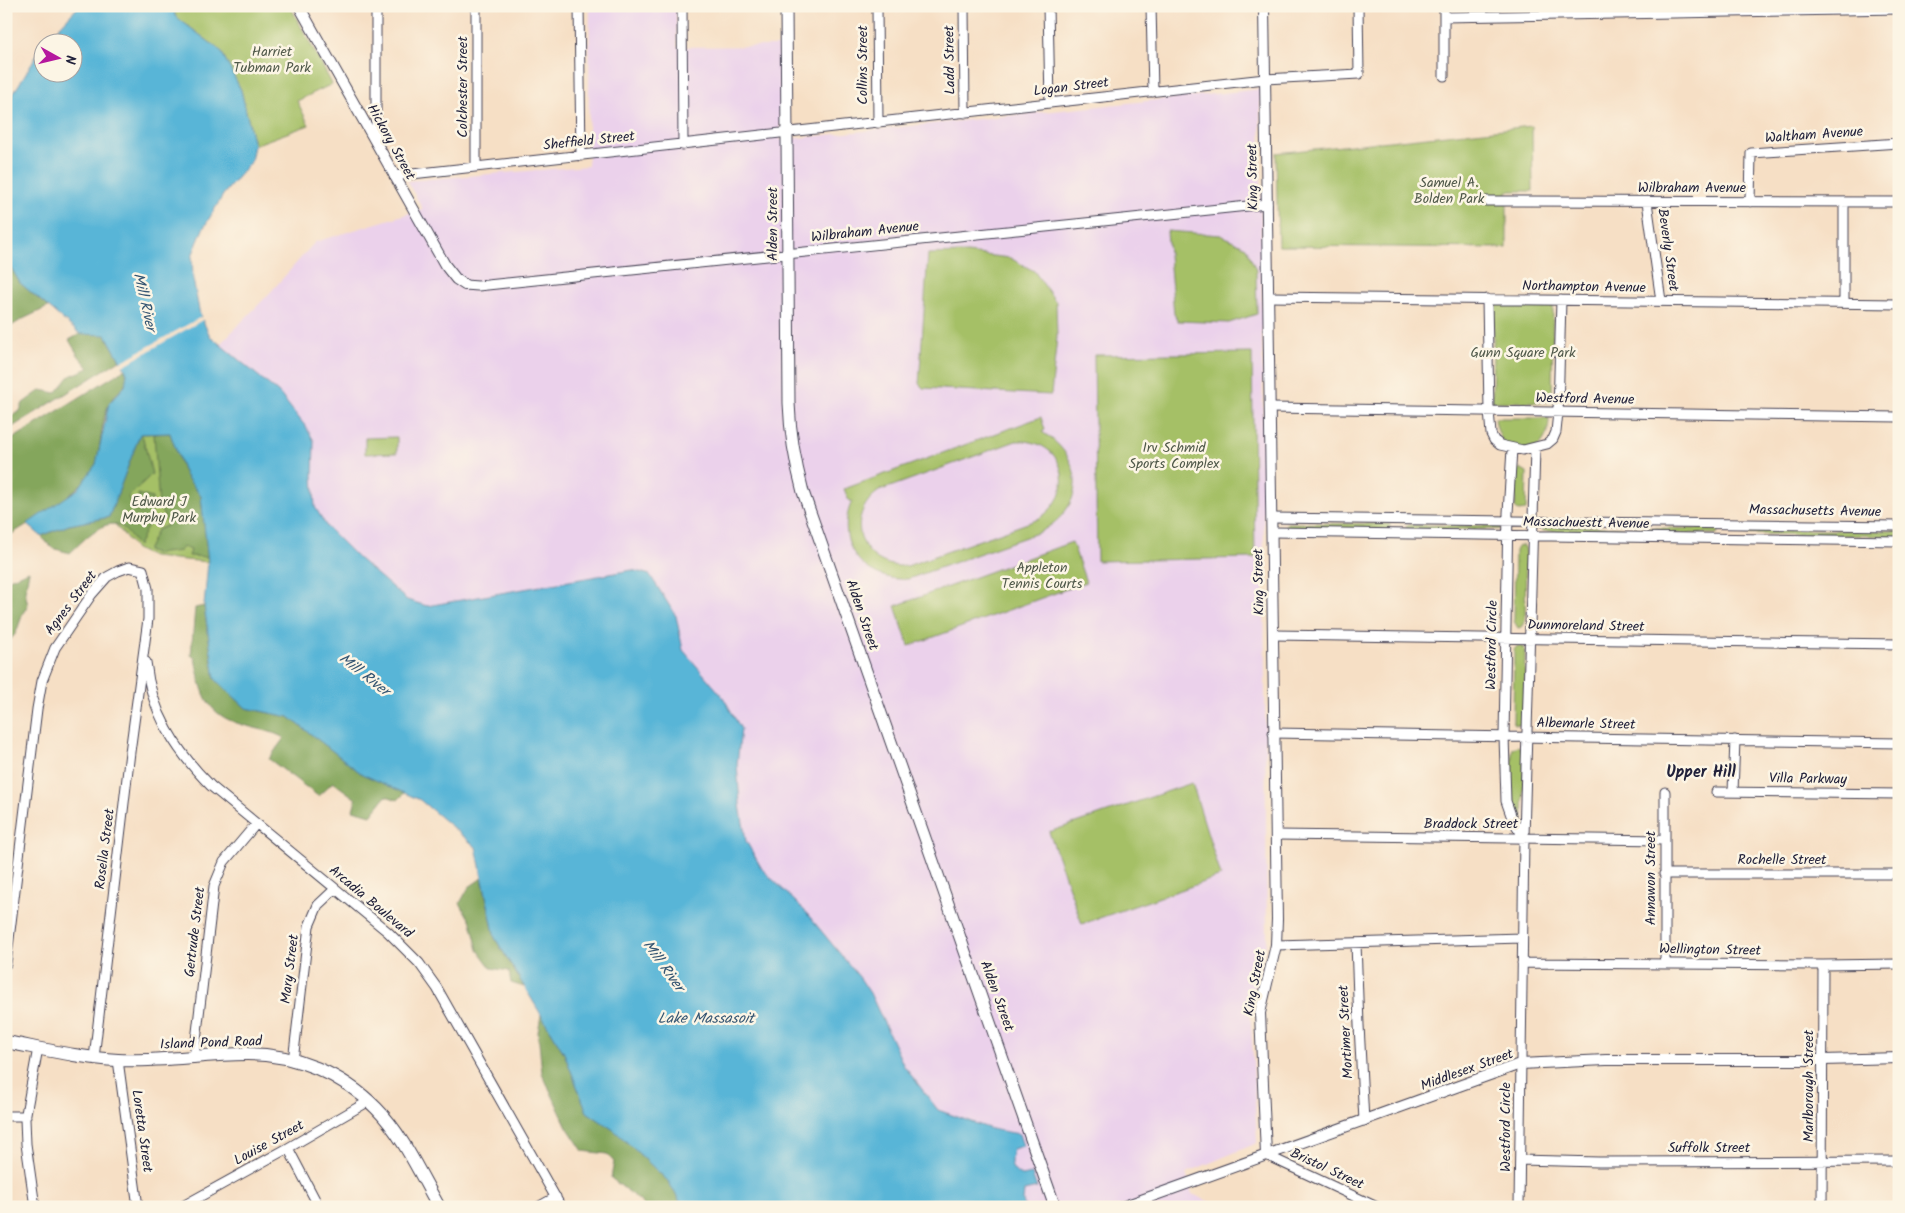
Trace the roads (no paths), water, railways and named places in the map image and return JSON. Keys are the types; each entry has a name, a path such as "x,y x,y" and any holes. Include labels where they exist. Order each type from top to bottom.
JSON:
{"main road":[{"name":"Alden Street","path":"786,6 789,411 793,453 801,486 1055,1207"},
{"name":"Island Pond Road","path":"6,1042 94,1058 118,1060 194,1058 248,1054 293,1060 313,1066 335,1076 369,1101 391,1126 439,1207"}],"street":[{"name":"Hickory Street","path":"299,6 394,176 451,273 459,282 466,285"},
{"path":"376,6 376,144"},
{"name":"Colchester Street","path":"476,6 476,167"},
{"path":"579,6 581,156"},
{"path":"682,6 684,145"},
{"name":"Collins Street","path":"877,6 878,123"},
{"name":"Ladd Street","path":"964,6 965,113"},
{"path":"1048,6 1050,103"},
{"path":"1152,6 1153,92"},
{"name":"King Street","path":"1264,6 1277,835 1276,945 1260,1013 1266,1155"},
{"name":"Logan Street","path":"787,133 1265,79 1359,74 1358,6"},
{"path":"1444,6 1444,76"},
{"path":"1444,17 1546,11 1797,8 1899,9"},
{"name":"Sheffield Street","path":"394,176 787,133"},
{"name":"Waltham Avenue","path":"1750,202 1752,153 1899,143"},
{"name":"Wilbraham Avenue","path":"1486,200 1899,202"},
{"name":"Beverly Street","path":"1647,202 1661,301"},
{"path":"1844,202 1844,303"},
{"name":"Wilbraham Avenue","path":"466,285 478,286 788,255 1267,204"},
{"name":"Northampton Avenue","path":"1269,297 1899,304"},
{"path":"1487,299 1490,430 1494,440 1500,445 1512,449 1535,448 1547,444 1553,439 1557,426 1558,412 1561,300"},
{"name":"Westford Avenue","path":"1270,408 1899,417"},
{"name":"Westford Circle","path":"1520,1207 1522,938 1531,537 1535,448"},
{"name":"Westford Circle","path":"1512,449 1508,521 1504,736 1506,801 1513,821 1524,837"},
{"name":"Massachusetts Avenue","path":"1272,518 1899,526"},
{"path":"1399,520 1399,534"},
{"name":"Massachusetts Avenue","path":"1731,524 1731,539"},
{"name":"Massachuestt Avenue","path":"1273,532 1899,541"},
{"name":"Agnes Street","path":"6,964 38,702 42,681 51,656 63,634 97,588 113,573 129,568 143,570 146,580 149,606 145,644"},
{"name":"Dunmoreland Street","path":"1274,635 1506,640 1899,644"},
{"name":"Arcadia Boulevard","path":"145,644 147,668 157,710 170,738 188,763 256,824 388,932 426,972 447,1005 561,1207"},
{"name":"Rosella Street","path":"94,1058 130,752 145,644"},
{"name":"Albemarle Street","path":"1274,733 1899,743"},
{"path":"1733,792 1735,740"},
{"name":"Annawon Street","path":"1665,792 1665,963"},
{"name":"Villa Parkway","path":"1716,792 1899,794"},
{"name":"Gertrude Street","path":"194,1058 214,886 224,862 256,824"},
{"name":"Braddock Street","path":"1277,835 1664,840"},
{"name":"Rochelle Street","path":"1664,874 1899,874"},
{"name":"Mary Street","path":"293,1060 310,922 318,905 335,889"},
{"path":"1276,945 1522,938"},
{"name":"Mortimer Street","path":"1356,943 1364,1120"},
{"name":"Wellington Street","path":"1522,963 1899,964"},
{"name":"Marlborough Street","path":"1822,1207 1823,965"},
{"path":"35,1207 26,1144 26,1116 38,1048"},
{"name":"Middlesex Street","path":"1122,1207 1520,1064 1606,1060 1899,1058"},
{"name":"Loretta Street","path":"118,1060 138,1207"},
{"name":"Louise Street","path":"181,1207 369,1101"},
{"path":"6,1116 26,1116"},
{"path":"288,1148 319,1207"},
{"name":"Bristol Street","path":"1266,1155 1377,1207"},
{"name":"Suffolk Street","path":"1520,1160 1599,1162 1899,1161"},
{"path":"538,1207 556,1197"}],"water":[{"name":"Lake Massasoit","path":"79,6 174,6 175,16 221,51 241,90 254,145 251,161 223,195 203,229 192,256 193,279 200,315 210,336 279,393 306,427 314,441 313,476 315,507 327,527 359,559 407,600 427,606 632,570 650,575 676,616 683,650 723,697 741,729 737,764 740,805 746,841 762,869 804,910 860,978 870,993 904,1066 938,1110 991,1129 1019,1134 1023,1146 1013,1149 1011,1158 1012,1168 1021,1176 1032,1174 1037,1188 1024,1191 1023,1201 1025,1207 683,1207 668,1181 615,1131 587,1112 564,1053 495,938 476,847 420,800 362,774 289,717 246,708 215,679 204,606 208,562 201,496 185,475 170,433 140,434 109,517 69,525 41,536 27,524 78,489 96,464 109,403 125,386 127,373 106,335 80,334 20,283 6,259 6,117 12,96 32,63 32,82 82,82 82,32 54,32"}],"district":[{"name":"Upper Hill","path":"1701,772"}],"park label":[{"name":"Harriet Tubman Park","path":"272,60"},
{"name":"Samuel A. Bolden Park","path":"1449,192"},
{"name":"Gunn Square Park","path":"1523,353"},
{"name":"Irv Schmid Sports Complex","path":"1174,456"},
{"name":"Edward J Murphy Park","path":"159,510"},
{"name":"Appleton Tennis Courts","path":"1042,576"}],"water label":[{"name":"Mill River","path":"144,302"},
{"name":"Mill River","path":"364,675"},
{"name":"Mill River","path":"663,966"}]}
